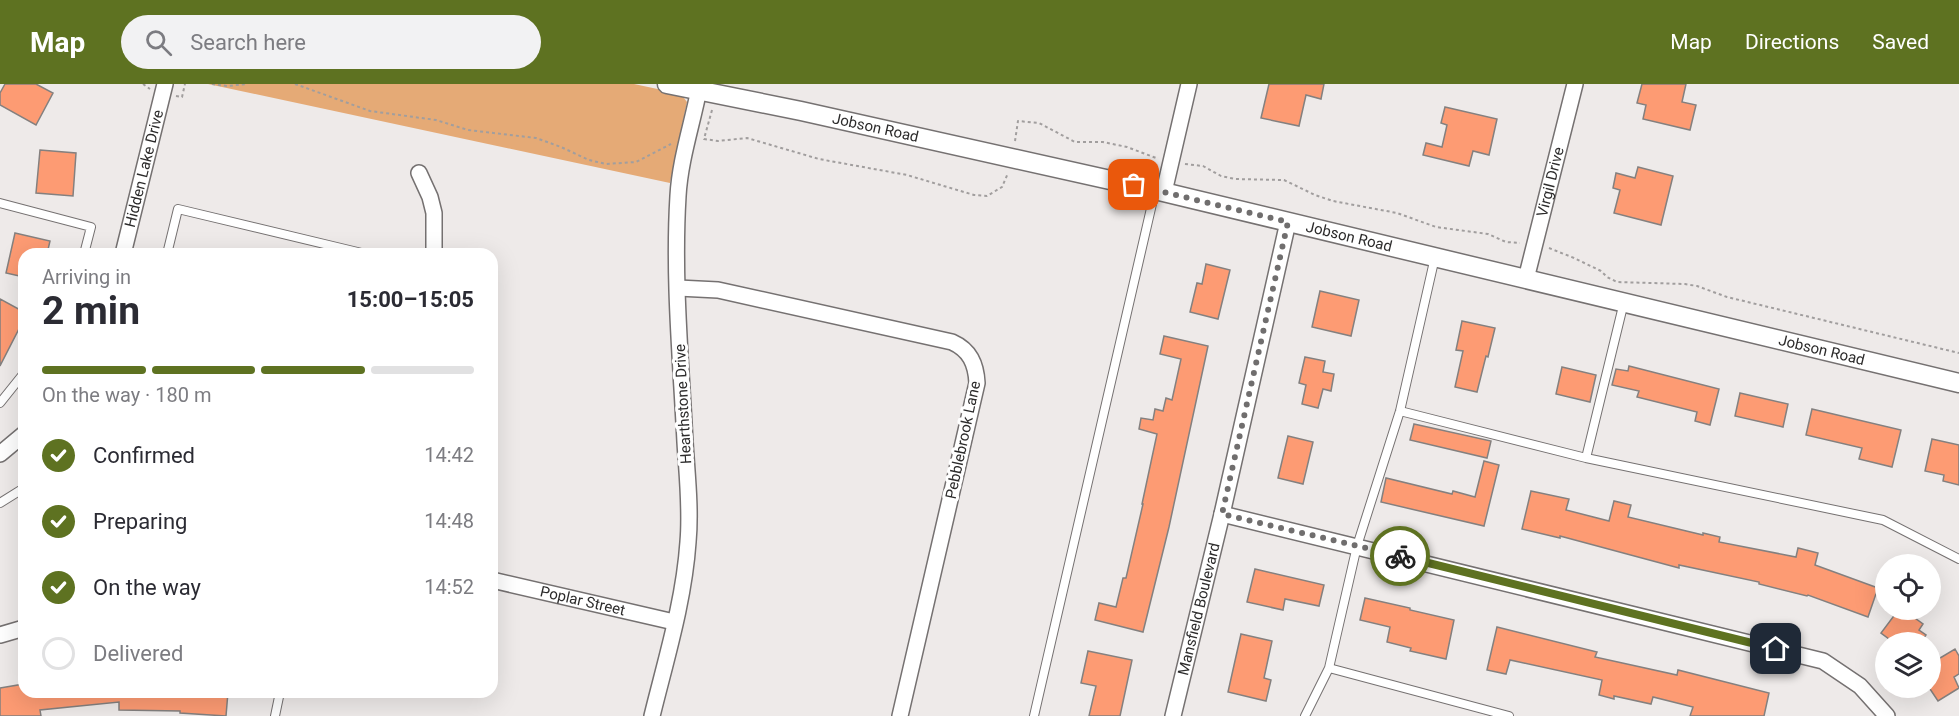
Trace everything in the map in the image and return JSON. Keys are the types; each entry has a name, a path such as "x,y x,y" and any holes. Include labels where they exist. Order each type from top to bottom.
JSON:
{"street":[{"name":"Hidden Lake Drive","path":"124,248 165,84"},
{"name":"Jobson Road","path":"667,84 699,89 1160,191 1959,383"},
{"path":"1160,191 1189,84"},
{"name":"Virgil Drive","path":"1526,279 1575,84"},
{"name":"Hearthstone Drive","path":"652,716 685,572 688,541 678,288 678,193 699,89"},
{"path":"419,173 430,197 434,213 434,248"},
{"name":"Mansfield Boulevard","path":"1173,716 1222,514 1288,222"},
{"name":"Pebblebrook Lane","path":"678,288 717,290 952,342 964,347 976,368 977,383 900,716"},
{"path":"0,454 18,439"},
{"path":"1222,514 1823,661 1860,686 1887,716"},
{"name":"Poplar Street","path":"498,581 674,622"},
{"path":"0,635 18,630"}],"lane":[{"path":"1034,716 1160,191"},
{"path":"0,204 91,227 86,248"},
{"path":"168,248 178,209 341,248"},
{"path":"1305,716 1329,668 1357,546 1400,411 1435,257"},
{"path":"1586,458 1624,302"},
{"path":"0,403 18,380"},
{"path":"1400,411 1586,458 1882,520 1959,559"},
{"path":"0,503 18,492"},
{"path":"1329,668 1509,716"},
{"path":"275,716 279,698"}],"path":[{"path":"212,84 227,86 247,84"},
{"path":"295,84 370,111 436,120 468,130 536,138 589,160 606,164 636,162 674,142"}],"shaded area":[{"path":"208,84 634,84 681,94 687,102 670,183"}],"building":[{"path":"5,84 36,84 53,93 36,125 0,105 0,93"},
{"path":"1269,84 1324,84 1321,99 1306,95 1299,126 1261,118"},
{"path":"1642,84 1686,84 1682,102 1696,105 1690,130 1643,119 1646,105 1637,103"},
{"path":"1445,107 1497,119 1489,155 1473,151 1469,166 1423,155 1426,143 1442,147 1447,125 1441,123"},
{"path":"40,150 76,153 73,196 36,193"},
{"path":"1638,167 1673,176 1661,225 1614,213 1620,190 1613,188 1616,173 1635,178"},
{"path":"15,233 50,241 48,248 18,248 18,276 6,273"},
{"path":"1206,264 1230,270 1218,319 1190,312 1197,283 1202,284"},
{"path":"1320,291 1359,300 1351,336 1312,327"},
{"path":"0,299 18,309 18,331 0,366"},
{"path":"1462,321 1495,328 1477,392 1455,387 1463,351 1456,350"},
{"path":"1164,336 1208,346 1169,527 1143,632 1095,620 1099,603 1116,607 1123,578 1126,578 1143,504 1157,434 1139,429 1141,418 1153,420 1155,409 1163,411 1166,398 1172,400 1181,359 1160,354"},
{"path":"1305,357 1325,361 1323,372 1334,374 1331,391 1323,389 1318,408 1302,404 1306,385 1299,383"},
{"path":"1629,366 1719,389 1710,425 1695,421 1697,412 1637,397 1639,391 1612,385 1616,369 1628,371"},
{"path":"1562,367 1596,375 1590,402 1556,394"},
{"path":"1740,393 1788,404 1783,427 1735,416"},
{"path":"1812,409 1901,430 1892,467 1859,459 1862,448 1806,435"},
{"path":"1414,424 1491,441 1487,458 1410,440"},
{"path":"1288,436 1313,442 1303,484 1278,478"},
{"path":"1932,439 1959,445 1959,485 1943,481 1944,475 1925,471"},
{"path":"1484,461 1499,465 1484,526 1381,502 1386,478 1452,494 1453,491 1475,497"},
{"path":"1531,491 1569,499 1566,510 1609,521 1614,501 1631,505 1628,517 1720,537 1719,542 1796,557 1798,548 1818,553 1815,565 1875,587 1875,597 1868,617 1808,595 1759,584 1759,582 1679,565 1679,568 1560,536 1560,538 1522,529"},
{"path":"1255,569 1324,585 1319,606 1285,599 1283,610 1247,602"},
{"path":"1365,598 1454,620 1446,659 1410,651 1411,648 1387,642 1390,627 1360,620"},
{"path":"1891,620 1918,620 1923,624 1919,630 1922,632 1882,632"},
{"path":"1497,627 1597,652 1595,657 1677,675 1678,670 1769,693 1764,716 1690,716 1693,707 1653,697 1651,704 1614,696 1614,699 1599,695 1602,680 1510,660 1506,674 1487,670"},
{"path":"1241,634 1272,641 1264,678 1271,680 1266,701 1228,692"},
{"path":"1955,649 1959,656 1959,674 1954,677 1959,688 1938,701 1936,698 1941,698 1941,657"},
{"path":"1088,651 1132,660 1120,716 1089,716 1096,686 1081,683"},
{"path":"18,685 18,698 228,698 226,716 180,713 180,711 119,710 119,702 40,710 41,716 0,716 0,688"}],"way so far":[{"path":"1134,185 1288,222 1222,514 1400,556"}],"route":[{"path":"1400,556 1776,649"}]}
